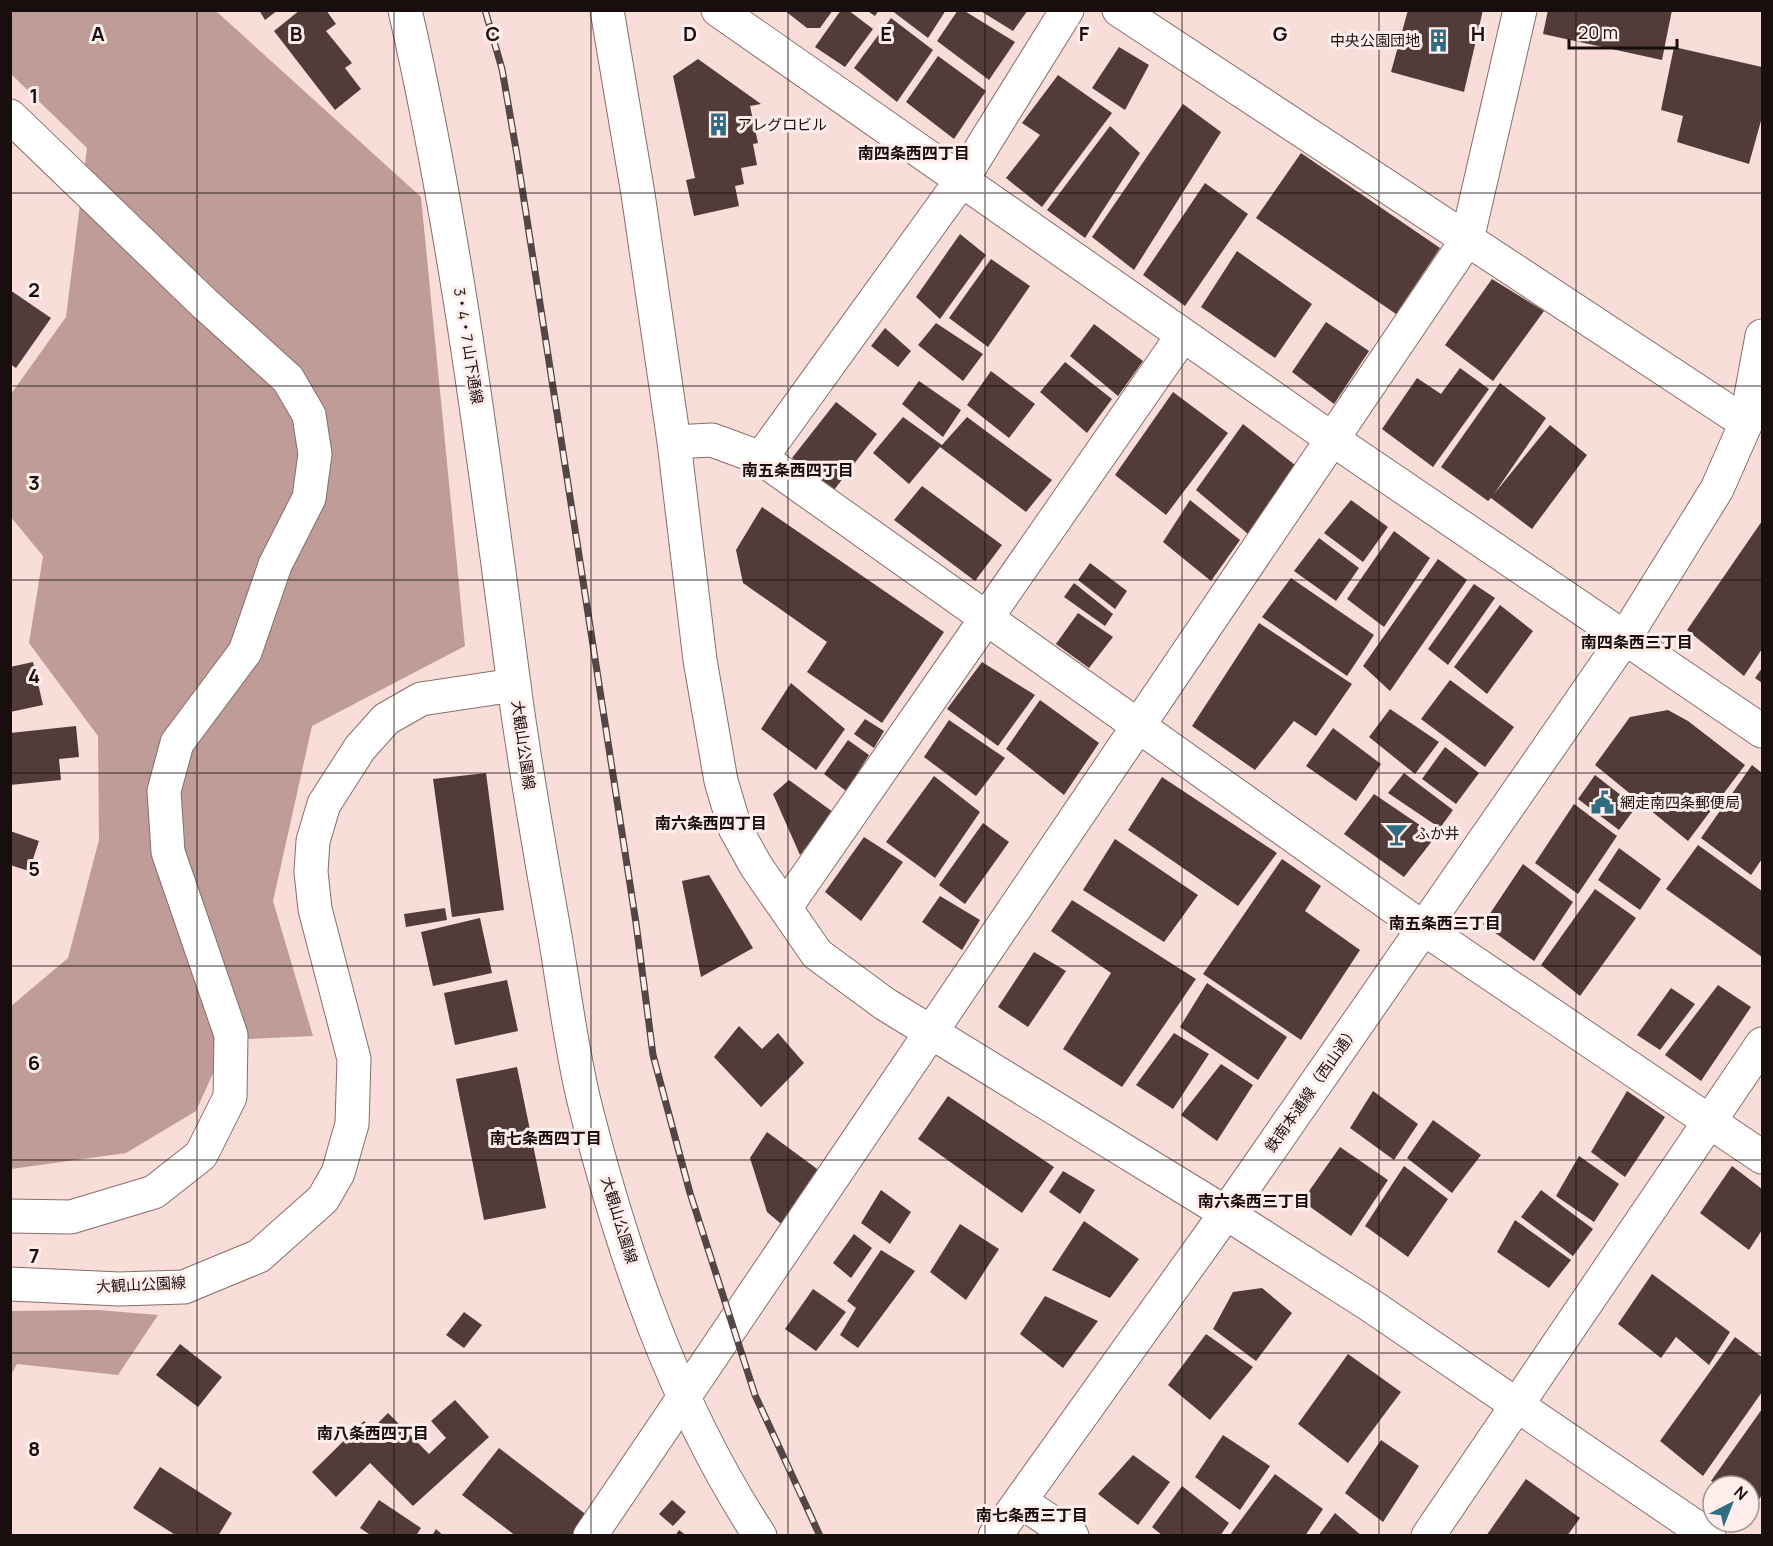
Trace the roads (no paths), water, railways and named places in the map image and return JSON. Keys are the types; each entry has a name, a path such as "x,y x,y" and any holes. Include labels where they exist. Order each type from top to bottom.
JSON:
{"street":[{"name":"3・4・7 山下通線","path":"405,10 432,126 473,378 514,685"},
{"path":"607,10 638,194 674,442 700,660 721,781 735,828 756,866 818,954 885,1004 931,1030 1226,1213 1370,1305 1709,1536"},
{"path":"718,10 1332,439 1762,731"},
{"path":"761,458 961,181 1067,10"},
{"path":"1119,10 1746,423"},
{"path":"590,1536 1467,240 1520,10"},
{"path":"10,116 204,303 288,379 309,415 315,453 309,498 275,565 245,652 177,743 164,791 168,852 231,1035 231,1097 201,1155 154,1192 71,1217 10,1216"},
{"path":"785,908 1183,335"},
{"name":"鉄南本通線（西山通）","path":"995,1536 1226,1213 1624,639 1717,489 1746,423 1762,336"},
{"path":"674,442 712,440 761,458 1424,928 1762,1157"},
{"name":"大観山公園線","path":"10,1284 118,1289 184,1287 259,1256 323,1199 338,1173 352,1124 354,1059 315,909 311,872 313,841 324,804 360,748 386,719 420,699 514,685 524,762 584,1099 627,1254 684,1399 760,1536"},
{"path":"1428,1536 1762,1044"},
{"path":"1020,1501 1072,1536"}],"railway":[{"path":"485,10 502,69 517,155 636,923 653,1055 690,1193 755,1395 820,1536"}],"place":[{"name":"中央公園団地","path":"1438,41"},
{"name":"アレグロビル","path":"719,125"},
{"name":"網走南四条郵便局","path":"1602,803"},
{"name":"ふか井","path":"1397,834"}],"district":[{"name":"南四条西四丁目","path":"914,153"},
{"name":"南五条西四丁目","path":"798,470"},
{"name":"南四条西三丁目","path":"1637,642"},
{"name":"南六条西四丁目","path":"711,823"},
{"name":"南五条西三丁目","path":"1445,923"},
{"name":"南七条西四丁目","path":"546,1138"},
{"name":"南六条西三丁目","path":"1254,1201"},
{"name":"南八条西四丁目","path":"373,1433"},
{"name":"南七条西三丁目","path":"1032,1515"}]}
